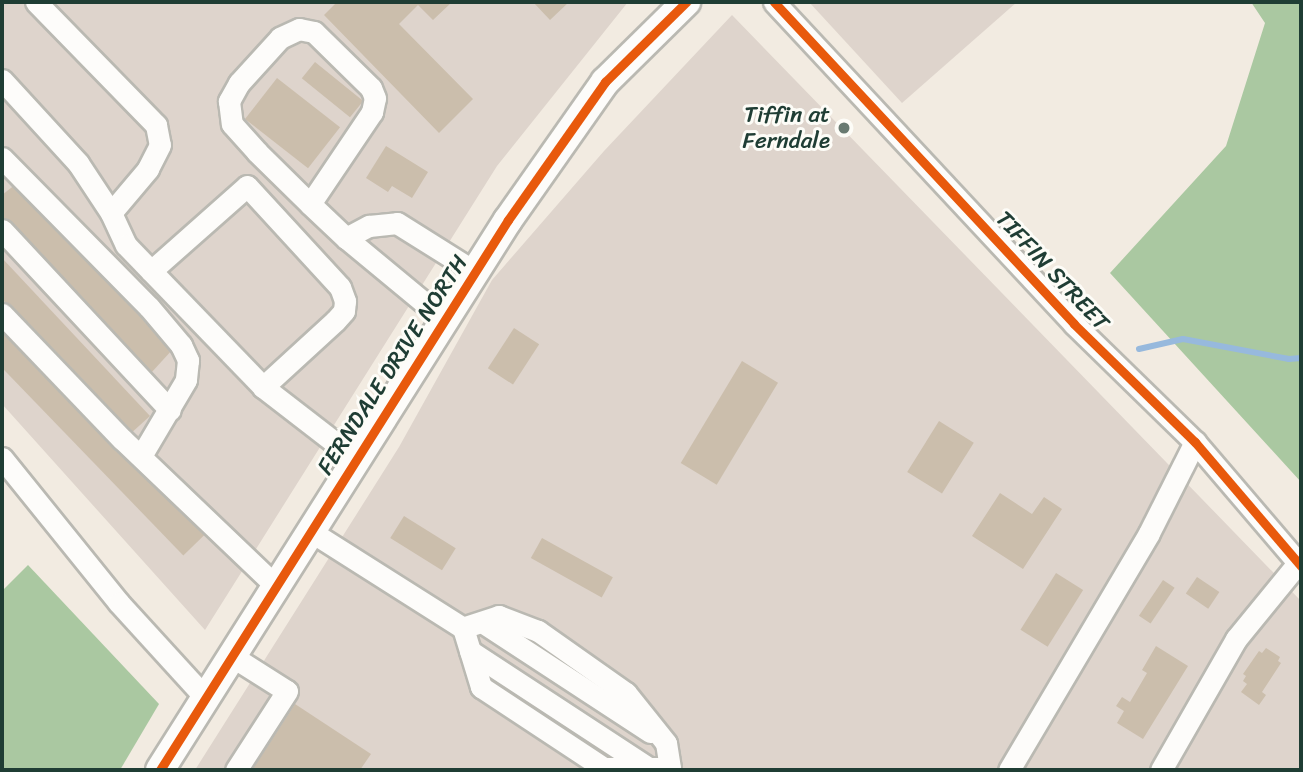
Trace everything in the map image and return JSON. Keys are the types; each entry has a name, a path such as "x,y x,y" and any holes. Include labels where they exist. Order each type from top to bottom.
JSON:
{"main road":[{"name":"FERNDALE DRIVE NORTH","path":"160,770 204,696 475,272 605,82 686,2"}],"street":[{"path":"36,2 156,125 160,145 148,169 111,213"},
{"name":"TIFFIN STREET","path":"774,2 1074,324 1195,442 1300,564"},
{"path":"310,204 372,113 375,98 371,88 314,32 299,29 280,38 239,83 229,101 229,113 242,136 310,204 346,238 444,320"},
{"path":"2,80 78,163 111,213 126,245 150,271 262,387 356,459"},
{"path":"4,165 149,307 181,345 188,360 186,380 141,456"},
{"path":"150,271 247,186 340,287 345,301 344,311 335,321 262,387"},
{"path":"346,238 369,226 397,223 475,272"},
{"path":"2,230 170,410"},
{"path":"2,314 141,456 275,585"},
{"path":"1009,770 1149,533 1195,442"},
{"path":"2,458 119,603 204,696"},
{"path":"310,531 473,625 499,616 538,631 626,693 666,743 664,769 604,768 481,687 470,651 473,625"},
{"path":"1161,770 1236,639 1300,564"},
{"path":"230,655 287,691 236,770"}],"shaded area":[{"path":"2,2 628,2 497,166 205,630 2,404"},
{"path":"809,2 1017,2 902,103"},
{"path":"732,15 1301,601 1301,770 195,770 399,447 492,280 604,151"}],"green space":[{"path":"1251,2 1301,2 1301,482 1110,273 1226,146 1265,23"},
{"path":"28,565 159,704 120,770 2,770 2,591"}],"building":[{"path":"337,2 452,2 433,20 418,5 399,24 473,99 439,133 324,15"},
{"path":"533,2 569,2 550,20"},
{"path":"315,62 363,101 350,117 302,78"},
{"path":"277,78 340,127 308,168 245,119"},
{"path":"386,146 428,172 412,198 392,186 388,192 366,178"},
{"path":"16,184 173,349 151,373 2,217 2,195"},
{"path":"2,258 150,416 129,435 2,299"},
{"path":"2,326 204,535 183,555 2,368"},
{"path":"514,328 539,344 513,385 488,368"},
{"path":"742,361 778,383 717,485 681,463"},
{"path":"939,421 974,443 942,494 907,472"},
{"path":"1000,493 1032,514 1044,497 1062,509 1023,569 972,536"},
{"path":"404,516 456,548 442,570 390,538"},
{"path":"542,538 613,577 602,597 531,558"},
{"path":"1056,573 1083,590 1048,647 1020,630"},
{"path":"1197,577 1219,592 1208,609 1186,594"},
{"path":"1163,580 1175,588 1151,623 1139,616"},
{"path":"1156,646 1188,666 1143,739 1117,723 1124,711 1116,706 1122,697 1130,702 1147,673 1142,670"},
{"path":"1266,648 1280,657 1278,661 1281,663 1262,692 1266,695 1259,705 1241,692 1247,684 1243,681 1246,676 1243,674 1259,651 1262,653"},
{"path":"295,704 371,754 360,770 252,770"}],"waterway":[{"path":"1139,349 1183,339 1289,359 1301,358"}],"cycle path":[{"path":"160,770 508,220 605,82 686,2"},
{"path":"774,2 1074,324 1195,442 1301,566"}],"place":[{"name":"Tiffin at Ferndale","path":"844,128"}]}
